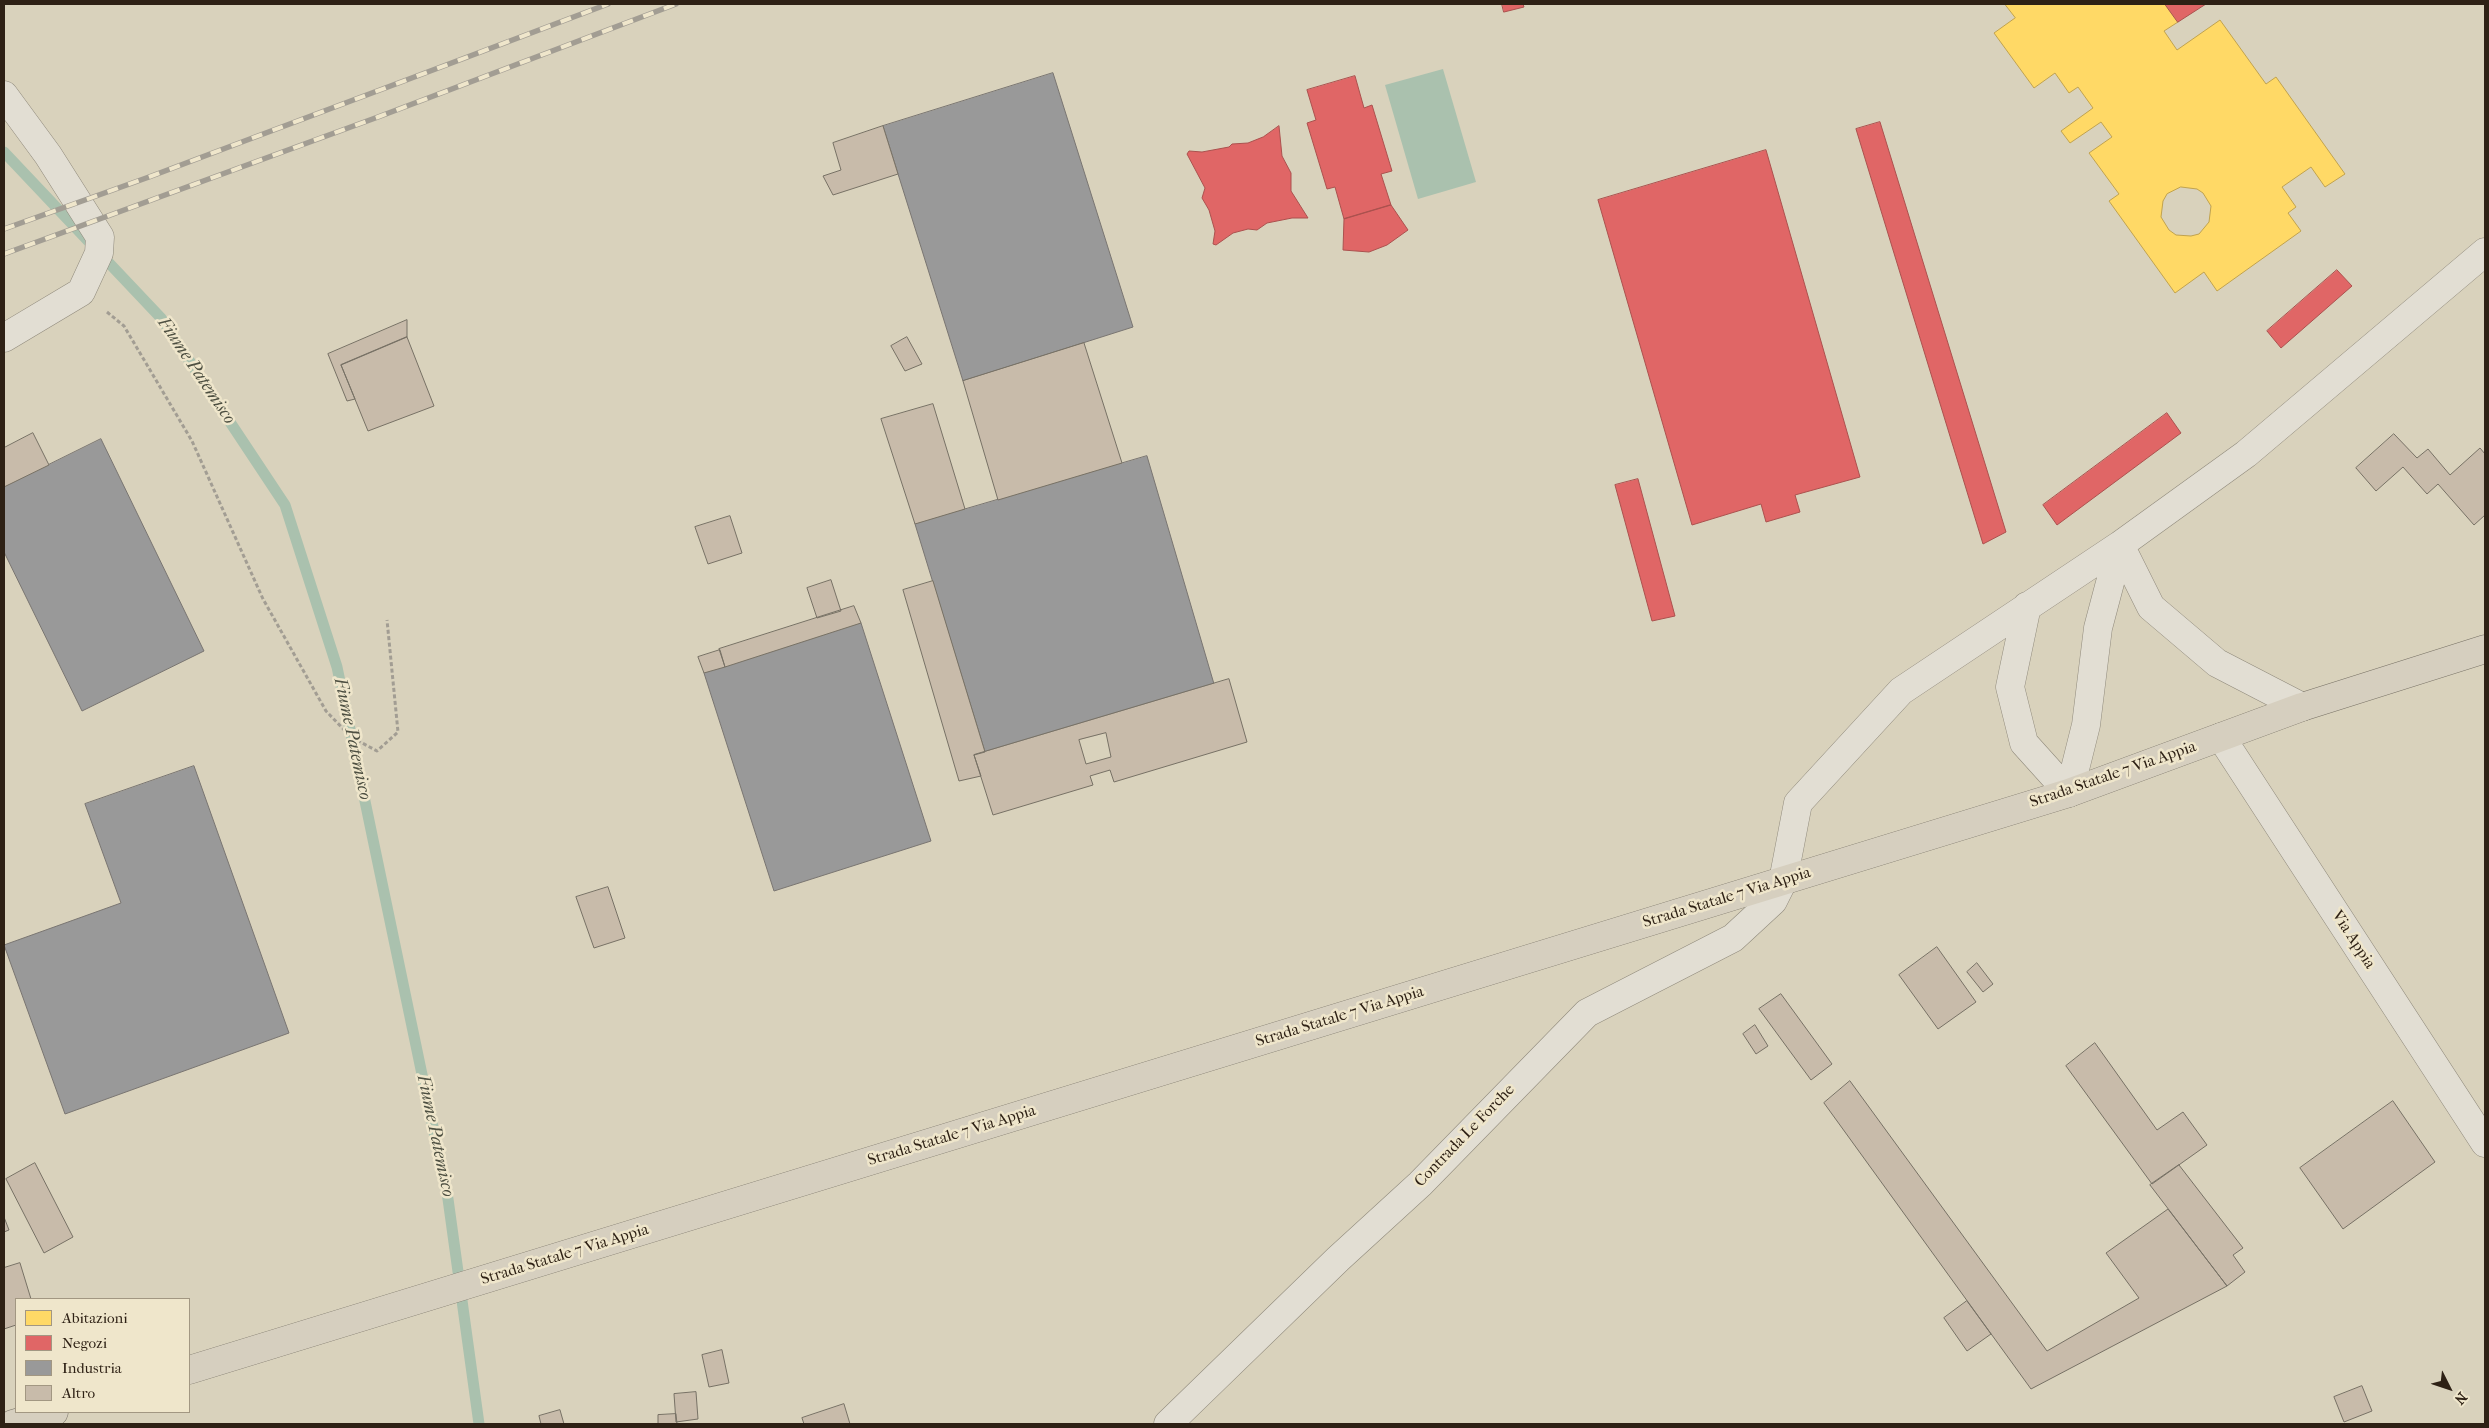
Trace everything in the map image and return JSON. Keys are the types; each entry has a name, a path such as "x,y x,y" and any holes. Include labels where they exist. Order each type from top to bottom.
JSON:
{"main road":[{"name":"Strada Statale 7 Via Appia","path":"190,1370 2068,793 2302,707 2485,648"},
{"path":"13,1424 51,1413"}],"street":[{"path":"4,95 48,155 100,237 99,253 81,292 4,338"},
{"name":"Contrada Le Forche","path":"1168,1424 1338,1259 1420,1184 1587,1013 1733,938 1773,901 1782,881 1798,803 1901,691 2120,545 2246,454 2485,252"},
{"path":"2120,545 2151,607 2217,663 2302,707"},
{"path":"2068,793 2086,725 2098,628 2120,545"},
{"path":"2027,606 2010,687 2024,743 2068,793"},
{"name":"Via Appia","path":"2221,737 2485,1143"}],"path":[{"path":"81,292 124,326 192,441 263,599 326,711 351,737 377,751 398,732 387,620"}],"shaded area":[{"path":"1443,69 1476,182 1418,199 1385,85"}],"building: Abitazioni":[{"path":"2005,4 2165,4 2178,22 2164,31 2177,50 2220,20 2266,84 2276,77 2345,174 2325,187 2311,167 2282,187 2296,207 2288,213 2301,231 2217,291 2204,272 2175,293 2109,201 2119,194 2089,153 2112,137 2101,122 2070,143 2061,131 2093,108 2078,87 2069,93 2055,73 2034,88 1994,33 2015,18","holes":["2181,187 2197,189 2203,193 2211,206 2209,222 2199,234 2191,236 2176,235 2169,230 2161,217 2163,201 2167,194"]}],"building: Negozi":[{"path":"1502,4 1523,4 1524,7 1504,12"},
{"path":"2165,4 2206,4 2178,22"},
{"path":"1355,76 1364,108 1372,105 1392,171 1381,174 1391,205 1344,219 1335,187 1327,189 1307,123 1316,120 1307,90"},
{"path":"1880,122 2006,532 1983,544 1856,129"},
{"path":"1279,126 1282,156 1291,173 1291,191 1308,218 1292,218 1267,223 1257,230 1248,229 1233,233 1216,245 1213,244 1215,231 1209,210 1202,198 1205,188 1187,154 1189,151 1202,152 1229,147 1232,144 1248,143 1263,137"},
{"path":"1766,150 1860,477 1795,495 1800,512 1766,522 1761,504 1692,525 1598,200"},
{"path":"1391,205 1408,230 1387,245 1369,252 1343,250 1344,219"},
{"path":"2337,270 2352,286 2281,348 2267,331"},
{"path":"2167,413 2181,433 2057,525 2043,505"},
{"path":"1638,479 1675,616 1652,621 1615,485"}],"building: Industria":[{"path":"1053,73 1133,327 963,381 883,126"},
{"path":"101,439 204,651 82,711 4,552 4,487"},
{"path":"1147,456 1214,684 985,752 915,524"},
{"path":"861,623 931,841 774,891 704,673"},
{"path":"194,766 289,1033 65,1114 4,945 121,903 85,804"}],"building: Altro":[{"path":"883,126 898,174 833,195 823,176 841,170 833,143"},
{"path":"407,320 407,337 341,365 355,399 347,401 328,354"},
{"path":"407,337 434,406 368,431 341,365"},
{"path":"907,337 922,364 905,371 891,346"},
{"path":"1084,343 1122,463 998,500 963,381"},
{"path":"933,404 965,509 915,524 881,419"},
{"path":"33,433 49,465 4,487 4,448"},
{"path":"2394,434 2417,458 2428,449 2450,475 2480,448 2485,454 2485,515 2474,525 2438,484 2427,494 2403,467 2376,491 2356,468"},
{"path":"730,516 742,553 708,564 695,527"},
{"path":"831,580 841,611 817,618 807,588"},
{"path":"933,581 985,752 974,755 981,776 959,781 903,590"},
{"path":"854,606 861,623 725,667 719,649"},
{"path":"720,650 725,667 704,673 698,657"},
{"path":"1229,679 1247,742 1114,782 1110,770 1090,776 1093,785 993,815 974,755","holes":["1106,733 1111,757 1086,764 1079,740"]},
{"path":"608,887 625,938 594,948 576,897"},
{"path":"1937,947 1976,1002 1938,1029 1899,975"},
{"path":"1977,963 1993,984 1983,992 1967,972"},
{"path":"1781,994 1832,1064 1811,1080 1759,1009"},
{"path":"1755,1025 1768,1046 1756,1054 1743,1034"},
{"path":"2095,1043 2157,1130 2183,1112 2207,1145 2152,1184 2066,1066"},
{"path":"1850,1081 2047,1351 2139,1298 2106,1253 2168,1209 2227,1286 2031,1389 1824,1103"},
{"path":"2393,1101 2435,1162 2343,1229 2300,1168"},
{"path":"35,1163 73,1237 44,1253 6,1179"},
{"path":"2179,1165 2243,1248 2233,1255 2245,1272 2227,1286 2150,1185"},
{"path":"4,1217 9,1230 4,1232"},
{"path":"20,1263 31,1298 15,1298 15,1325 4,1329 4,1268"},
{"path":"1967,1301 1991,1334 1967,1351 1944,1318"},
{"path":"722,1350 729,1383 709,1387 702,1355"},
{"path":"2362,1386 2372,1411 2344,1422 2334,1397"},
{"path":"696,1392 698,1419 676,1422 674,1394"},
{"path":"844,1404 850,1424 804,1424 802,1418"},
{"path":"560,1410 564,1424 541,1424 539,1416"},
{"path":"676,1414 677,1424 658,1424 658,1415"}],"waterway":[{"name":"Fiume Patemisco","path":"4,152 161,318 285,505 337,667 448,1199 479,1424"}],"railway":[{"path":"4,229 149,177 608,4"},
{"path":"4,254 378,117 676,4"}]}
